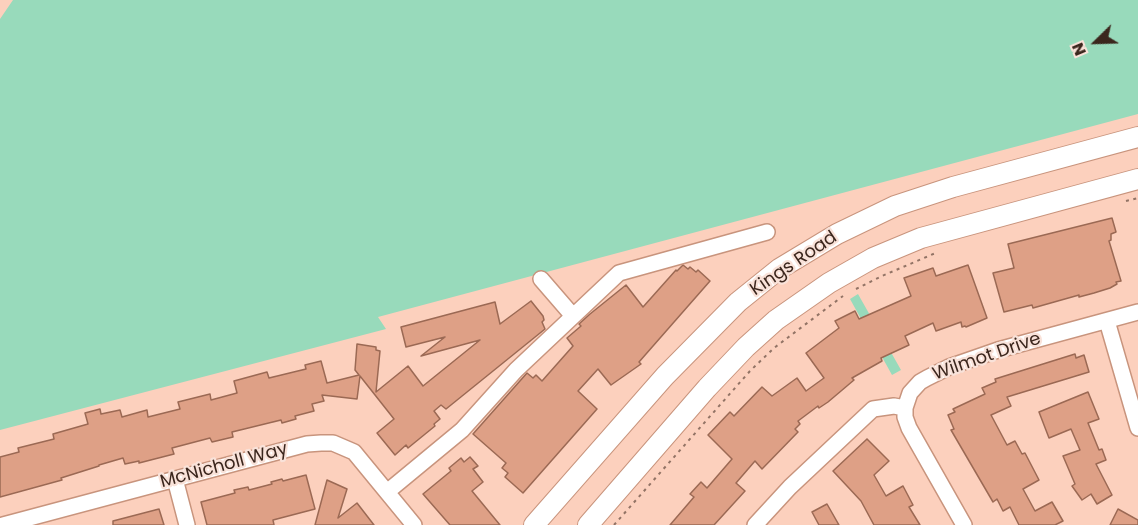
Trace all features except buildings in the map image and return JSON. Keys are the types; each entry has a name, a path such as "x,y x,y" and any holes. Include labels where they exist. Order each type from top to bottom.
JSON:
{"main road":[{"name":"Kings Road","path":"534,525 665,376 738,303 779,269 837,234 895,206 953,187 1138,137"},
{"name":"Kings Road","path":"588,525 707,388 746,347 776,320 829,283 873,258 921,238 1138,179"}],"street":[{"path":"387,492 462,430 516,369 619,273 767,232"},
{"path":"541,279 573,316"},
{"name":"Wilmot Drive","path":"905,408 910,393 920,382 949,367 1138,312"},
{"path":"1107,321 1138,428"},
{"path":"755,525 790,487 873,409 894,406 905,408 909,428 964,525"},
{"name":"McNicholl Way","path":"3,525 307,444 333,443 354,452 414,525"},
{"path":"175,479 187,525"}],"path":[{"path":"1127,201 1138,198"},
{"path":"614,525 766,356 819,313 850,292 947,249"}],"green space":[{"path":"13,0 1138,0 1138,114 378,317 386,329 0,430 0,19"},
{"path":"858,294 901,370 892,375 850,299"}]}
